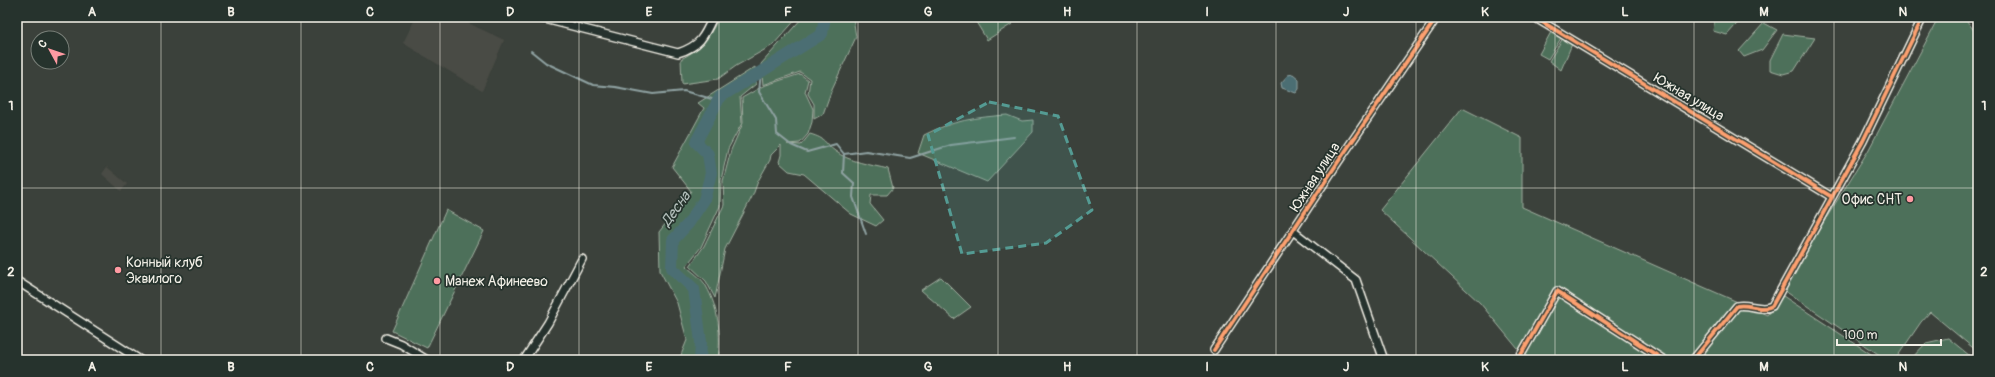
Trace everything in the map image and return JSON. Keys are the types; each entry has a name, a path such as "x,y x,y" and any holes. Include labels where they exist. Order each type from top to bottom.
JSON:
{"street":[{"path":"537,17 678,53 689,50 705,36 712,17"},
{"name":"Южная улица","path":"1214,350 1437,17"},
{"name":"Южная улица","path":"1534,17 1832,197"},
{"path":"1693,360 1737,306 1742,304 1767,309 1772,306 1876,115 1923,17"},
{"path":"1293,231 1356,280 1384,360"},
{"path":"524,360 548,323 582,259"},
{"path":"17,281 140,360"},
{"path":"1518,360 1557,291 1664,360"},
{"path":"386,338 401,344 427,360"}],"highlighted area":[{"path":"989,102 1058,116 1092,210 1046,243 962,254 928,135"}],"shaded area":[{"path":"416,17 455,17 504,40 482,91 403,43"},
{"path":"107,167 127,184 121,191 102,174"}],"green space":[{"path":"719,17 798,17 773,45 736,66 718,79 682,84 681,59 694,51 704,42 712,31"},
{"path":"803,17 853,17 856,37 832,89 823,114 814,119 814,104 808,94 810,79 800,72 763,85 761,64"},
{"path":"978,17 1016,17 1012,24 987,40 976,22"},
{"path":"1715,17 1743,17 1727,35 1713,31"},
{"path":"1939,17 1964,17 1978,36 1978,352 1930,312 1921,322 1895,360 1887,360 1782,289 1868,151"},
{"path":"1764,23 1777,30 1762,50 1744,57 1739,51"},
{"path":"1551,32 1561,38 1548,59 1539,54"},
{"path":"1783,34 1815,38 1794,71 1783,74 1770,70 1770,60"},
{"path":"1563,38 1572,44 1561,70 1549,61"},
{"path":"755,67 756,84 740,97 742,123 728,149 721,180 720,206 701,247 686,266 704,283 714,304 719,332 718,360 679,360 687,340 677,303 660,271 659,232 691,191 672,167 704,108 698,103"},
{"path":"800,74 808,80 805,92 813,109 812,122 808,134 800,143 787,144 801,145 810,134 822,139 831,148 847,158 861,163 888,169 893,188 887,195 871,195 870,204 883,220 876,226 851,214 804,174 789,171 779,162 781,145 771,155 753,195 725,249 715,298 706,281 690,266 704,246 724,205 723,181 731,150 743,123 742,98 763,86"},
{"path":"1462,108 1522,138 1522,207 1767,315 1783,296 1880,360 1527,360 1480,303 1380,210"},
{"path":"1007,115 1022,121 1033,120 1033,132 987,182 918,153 924,135 934,130 964,120"},
{"name":"Манеж Афинеево","path":"446,210 484,231 427,348 392,331"},
{"path":"941,277 971,307 954,319 921,290"},
{"path":"1948,338 1975,360 1910,360 1926,343"}],"water":[{"path":"1293,74 1299,79 1299,89 1296,93 1282,88 1281,83 1288,75"}],"waterway":[{"name":"Десна","path":"700,360 701,342 694,289 672,268 673,240 688,224 704,200 711,173 708,154 696,142 720,97 822,34 825,17"},
{"path":"531,51 546,63 593,85 615,87 653,94 684,91 719,101"},
{"path":"761,72 759,92 776,120 777,134 791,145 807,152 836,144 844,154 843,173 854,183 853,197 866,234"},
{"path":"844,154 866,151 910,158 951,145 1014,137"}],"cycle path":[{"path":"1214,350 1338,162 1437,17"},
{"path":"1534,17 1832,197"},
{"path":"1693,360 1737,306 1741,305 1759,308 1768,308 1772,306 1863,141 1923,17"},
{"path":"1518,360 1557,291 1664,360"}],"place":[{"name":"Офис СНТ","path":"1910,199"},
{"name":"Конный клуб Эквилого","path":"118,270"},
{"name":"Манеж Афинеево","path":"437,281"}]}
